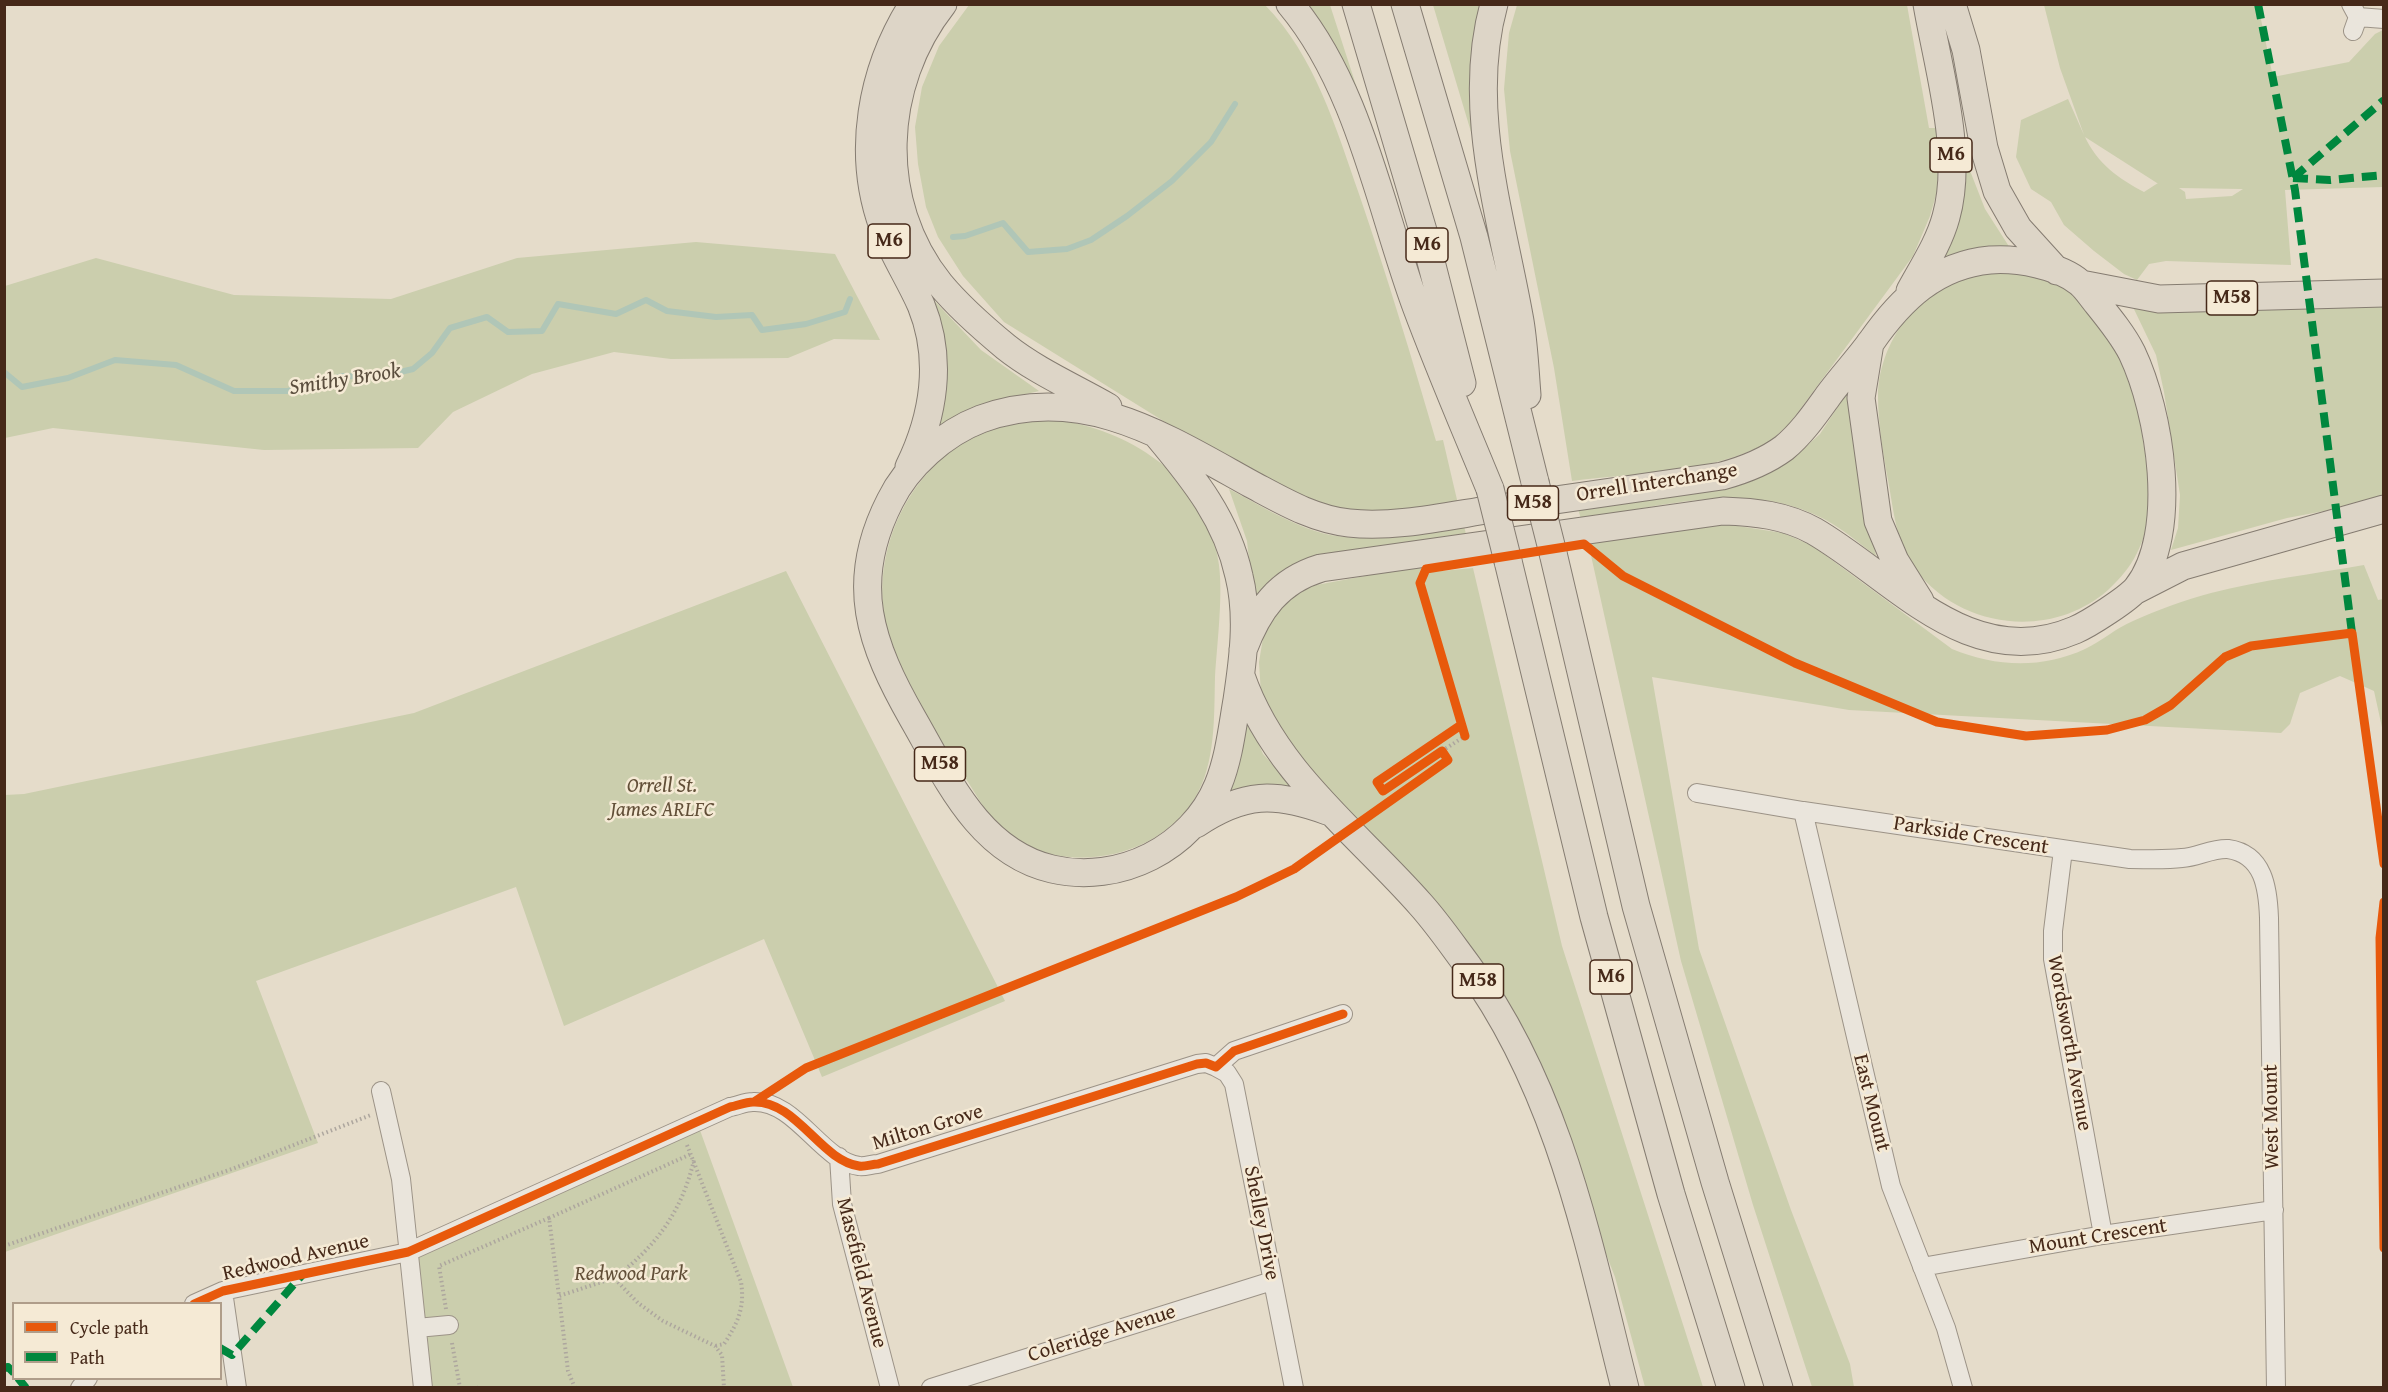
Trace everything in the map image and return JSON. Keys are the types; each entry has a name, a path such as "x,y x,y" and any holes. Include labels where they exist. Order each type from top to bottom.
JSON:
{"highway":[{"name":"M6","path":"906,474 917,451 931,408 934,381 931,337 920,303 880,217 871,177 870,150 874,99 881,71 892,41 913,4"},
{"name":"M6","path":"943,4 916,44 903,78 895,111 893,170 900,204 912,235 940,284 971,316 1008,348 1148,430"},
{"name":"M6","path":"1290,4 1313,36 1349,109 1416,305 1490,489"},
{"name":"M6","path":"1356,4 1424,234 1508,561 1594,917 1671,1194 1731,1388"},
{"name":"M6","path":"1405,4 1474,237 1553,553 1636,906 1714,1182 1779,1388"},
{"name":"M6","path":"1494,4 1484,52 1487,143 1521,323 1535,482"},
{"name":"M6","path":"1907,297 1940,234 1952,183 1946,116 1927,4"},
{"name":"M6","path":"1952,4 1966,50 1984,148 1997,191 2018,228 2057,271"},
{"name":"Orrell Interchange","path":"2001,259 2057,271 2081,284 2127,343 2142,376 2154,420 2163,496 2162,520 2156,551 2136,590 2075,630 2049,639 2026,642 1983,637 1924,608 1813,531 1783,518 1759,512 1723,511 1321,568 1299,576 1272,596 1254,622 1242,663 1225,764 1211,800 1194,825 1163,849 1128,866 1100,872 1068,873 1033,864 1018,857 993,840 971,816 890,678 872,630 867,585 873,545 883,514 906,474 953,434 999,412 1026,407 1065,405 1099,411 1148,430 1289,504 1319,517 1369,524 1445,516 1722,476 1751,467 1782,450 1797,437 1890,314 1907,297 1940,274 1973,263 2001,259"},
{"name":"M58","path":"2081,284 2159,299 2384,293"},
{"name":"Orrell Interchange","path":"1870,343 1861,398 1878,521 1895,561 1924,608"},
{"name":"Orrell Interchange","path":"1148,430 1193,478 1213,508 1227,536 1242,589 1242,663"},
{"name":"M58","path":"2136,590 2183,566 2384,509"},
{"name":"M58","path":"1242,663 1250,702 1267,735 1327,811 1428,914 1469,968 1506,1025 1533,1075 1572,1186 1624,1388"},
{"name":"M58","path":"1194,825 1216,812 1245,800 1271,797 1296,800 1327,811"}],"street":[{"path":"2354,18 2384,19"},
{"name":"Parkside Crescent","path":"1697,793 2063,850 2140,859 2184,858 2227,849 2244,855"},
{"name":"East Mount","path":"1803,811 1886,1165 1946,1328 1964,1388"},
{"name":"Wordsworth Avenue","path":"2063,850 2053,931 2053,960 2103,1235"},
{"name":"West Mount","path":"2244,855 2260,869 2268,889 2277,1388"},
{"path":"1216,1067 1234,1051 1343,1014"},
{"name":"Milton Grove","path":"408,1252 730,1107 754,1102 774,1107 798,1122 839,1157 861,1166 878,1164 1197,1064 1206,1063 1216,1067"},
{"name":"Shelley Drive","path":"1216,1067 1227,1073 1234,1084 1294,1388"},
{"path":"381,1091 401,1179 423,1388"},
{"name":"Masefield Avenue","path":"839,1157 842,1204 890,1388"},
{"name":"Mount Crescent","path":"1922,1267 2103,1235 2274,1210"},
{"name":"Redwood Avenue","path":"198,1302 223,1291 408,1252"},
{"name":"Coleridge Avenue","path":"931,1388 1272,1281"},
{"path":"223,1291 237,1388"},
{"path":"417,1328 449,1325"}],"path":[{"path":"1432,758 1465,736 1461,725"},
{"path":"1433,744 1443,738"},
{"path":"1442,751 1448,760"},
{"path":"4,1246 232,1169 385,1110"},
{"path":"681,1129 741,1282 744,1302 736,1326 724,1344 715,1346"},
{"path":"460,1388 439,1266 691,1154"},
{"path":"559,1296 614,1278 653,1244 670,1222 688,1183 694,1160"},
{"path":"549,1218 568,1371 575,1388"},
{"path":"614,1278 638,1302 663,1321 715,1346 722,1355 724,1388"}],"green space":[{"path":"969,5 1265,5 1298,47 1311,70 1332,119 1379,256 1436,441 1443,440 1458,504 1368,513 1340,511 1268,486 1004,322 963,276 938,237 926,207 918,164 915,127 922,87 939,46"},
{"path":"1306,5 1330,5 1365,113"},
{"path":"1433,5 1482,5 1477,152"},
{"path":"1517,5 1907,5 1929,128 1937,128 1938,188 1930,216 1913,256 1790,423 1765,444 1744,454 1696,466 1572,481 1554,368 1510,151 1504,89 1509,33"},
{"path":"2044,5 2258,5 2273,77 2349,62 2375,34 2383,30 2383,187 2285,190 2291,265 2166,261 2149,264 2137,280 2124,274 2064,225 2051,202 2031,189 2016,157 2021,120 2068,99 2084,135 2060,68","holes":["2085,137 2157,183 2158,183 2144,192 2126,182 2102,162","2179,188 2242,189 2243,189 2232,196 2186,199 2185,192"]},
{"path":"1967,163 1985,209 2010,248 1940,261 1960,214"},
{"path":"696,242 835,254 880,340 834,339 788,358 671,359 614,352 532,374 453,412 418,448 264,450 53,428 5,438 5,286 96,258 234,295 391,299 517,258"},
{"path":"1988,271 2019,271 2054,280 2071,288 2132,373 2148,473 2149,494 2144,534 2137,554 2125,572 2108,590 2085,606 2060,616 2034,621 2008,621 1981,615 1957,605 1935,590 1916,570 1904,549 1897,527 1878,406 1880,374 1887,353 1896,333 1909,315 1943,287 1963,277"},
{"path":"927,293 981,350 1039,391 973,407 939,427 944,407 947,374 943,344"},
{"path":"2132,305 2383,305 2383,495 2330,510 2287,518 2171,550 2178,528 2180,495 2164,392 2156,355"},
{"path":"1852,385 1867,516 1876,556 1824,519 1795,507 1765,500 1735,498 1672,503 1581,519 1578,509 1791,460 1820,434"},
{"path":"1056,419 1097,429 1122,439 1175,474 1210,532 1217,552 1220,572 1212,739 1207,770 1202,784 1195,798 1180,817 1162,832 1142,844 1119,853 1095,857 1071,857 1048,853 1025,845 1006,833 992,818 914,697 893,652 886,628 883,604 886,555 893,531 916,488 932,469 950,452 971,438 1013,425"},
{"path":"1229,489 1299,525 1340,536 1381,538 1464,526 1466,534 1308,558 1273,577 1253,598 1247,541"},
{"path":"1725,524 1783,533 1813,546 1952,649 2002,662 2035,663 2069,655 2091,646 2127,624 2171,606 2230,588 2288,577 2364,565 2378,600 2383,599 2383,732 2374,691 2340,676 2300,693 2290,724 2281,733 1849,710 1652,677 1699,949 1791,1210 1850,1364 1854,1387 1812,1387 1753,1205 1681,961 1588,542"},
{"path":"1424,565 1418,578 1431,572 1473,568 1562,946 1703,1387 1645,1387 1615,1277 1567,1143 1377,846 1318,776 1285,744 1261,694 1259,662 1264,632 1286,602 1311,586"},
{"name":"Orrell St. James ARLFC","path":"786,571 1005,1001 822,1077 764,939 564,1026 516,887 256,981 318,1143 5,1252 5,795 24,794 414,713"},
{"path":"1244,709 1263,754 1297,791 1226,797"},
{"name":"Redwood Park","path":"697,1122 793,1387 423,1387 408,1252"}],"waterway":[{"path":"953,237 965,236 1003,223 1028,252 1067,249 1091,240 1172,181 1211,142 1235,104"},
{"name":"Smithy Brook","path":"4,372 22,387 68,378 115,360 176,365 234,391 288,391 343,376 379,377 413,369 432,353 450,328 487,317 508,332 542,331 558,304 616,314 646,300 667,311 716,317 752,315 762,330 806,324 845,312 850,299"}],"marked path":[{"path":"2258,4 2295,190 2352,633"},
{"path":"2293,178 2384,100"},
{"path":"2293,178 2330,180 2384,175"},
{"path":"222,1349 232,1355 303,1274"},
{"path":"4,1368 8,1367 12,1371"},
{"path":"20,1380 26,1388"}],"cycle path":[{"path":"1465,736 1420,583 1426,569 1584,544 1623,576 1795,663 1937,722 2026,736 2107,730 2145,720 2171,705 2225,657 2251,646 2352,633 2384,864"},
{"path":"754,1102 806,1068 1236,897 1294,869 1448,760 1442,751 1383,791 1377,782 1461,725"},
{"path":"2384,902 2380,938 2384,1248"},
{"path":"198,1302 223,1291 408,1252 730,1107 744,1103 768,1104 782,1110 832,1154 845,1162 866,1166 1197,1064 1206,1063 1216,1067 1234,1051 1343,1014"}]}
